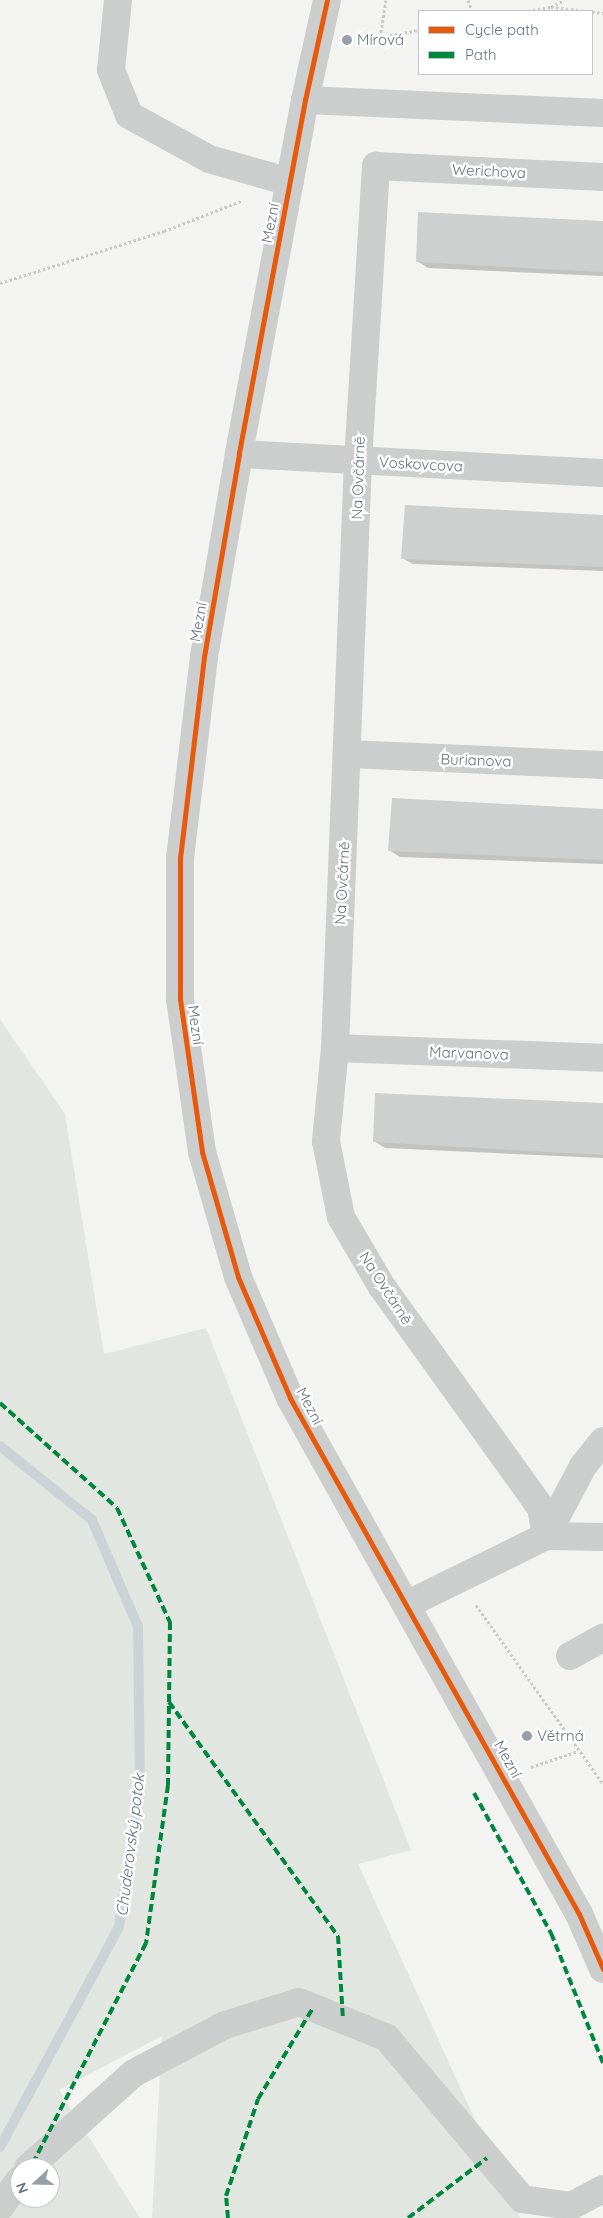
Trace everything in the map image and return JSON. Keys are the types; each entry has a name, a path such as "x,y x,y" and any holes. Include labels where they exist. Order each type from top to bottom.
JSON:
{"street":[{"path":"118,0 111,70 129,115 209,159 290,182"},
{"name":"Mezní","path":"327,0 305,100 239,454 204,657 180,858 182,1018 202,1152 238,1277 290,1398 408,1604 579,1914 603,1969"},
{"path":"305,100 603,113"},
{"name":"Werichova","path":"376,166 603,177"},
{"name":"Na Ovčárně","path":"376,166 358,460 335,1048 326,1141 341,1217 382,1287 541,1508 546,1536"},
{"name":"Voskovcova","path":"239,454 603,473"},
{"name":"Burianova","path":"348,754 603,765"},
{"name":"Marvanova","path":"335,1048 603,1058"},
{"path":"546,1536 583,1466 603,1441"},
{"path":"408,1604 546,1536 603,1537"},
{"path":"570,1656 603,1638"},
{"path":"39,2158 134,2073 225,2025 299,2002 387,2038 522,2199 571,2212 603,2190"},
{"path":"0,2207 10,2193"}],"path":[{"path":"386,0 380,37 418,30"},
{"path":"551,7 564,0"},
{"path":"534,10 551,7 579,10"},
{"path":"0,283 164,231 245,200"},
{"path":"458,1579 603,1784"}],"shaded area":[{"path":"0,1019 65,1114 104,1354 206,1328 411,1850 358,1864 520,2218 152,2218 162,2036 59,2090 140,2218 0,2218"}],"building":[{"path":"418,212 603,221 603,272 416,262"},
{"path":"405,505 603,515 603,567 401,559"},
{"path":"392,798 603,809 603,860 388,851"},
{"path":"375,1093 603,1103 603,1155 373,1142"}],"waterway":[{"name":"Chuderovský potok","path":"0,1446 92,1520 138,1627 140,1786 119,1927 0,2147"}],"marked path":[{"path":"0,1403 117,1508 170,1622 168,1785 146,1943 36,2158"},
{"path":"169,1702 338,1936 343,2020"},
{"path":"474,1793 551,1933 603,2063"},
{"path":"228,2218 226,2196 258,2099 313,2008"},
{"path":"408,2218 487,2158"}],"cycle path":[{"path":"327,0 305,100 239,454 204,657 180,858 180,999 202,1152 238,1277 290,1398 579,1914 603,1969"}],"place":[{"name":"Mírová","path":"347,40"},
{"name":"Větrná","path":"527,1736"}]}
